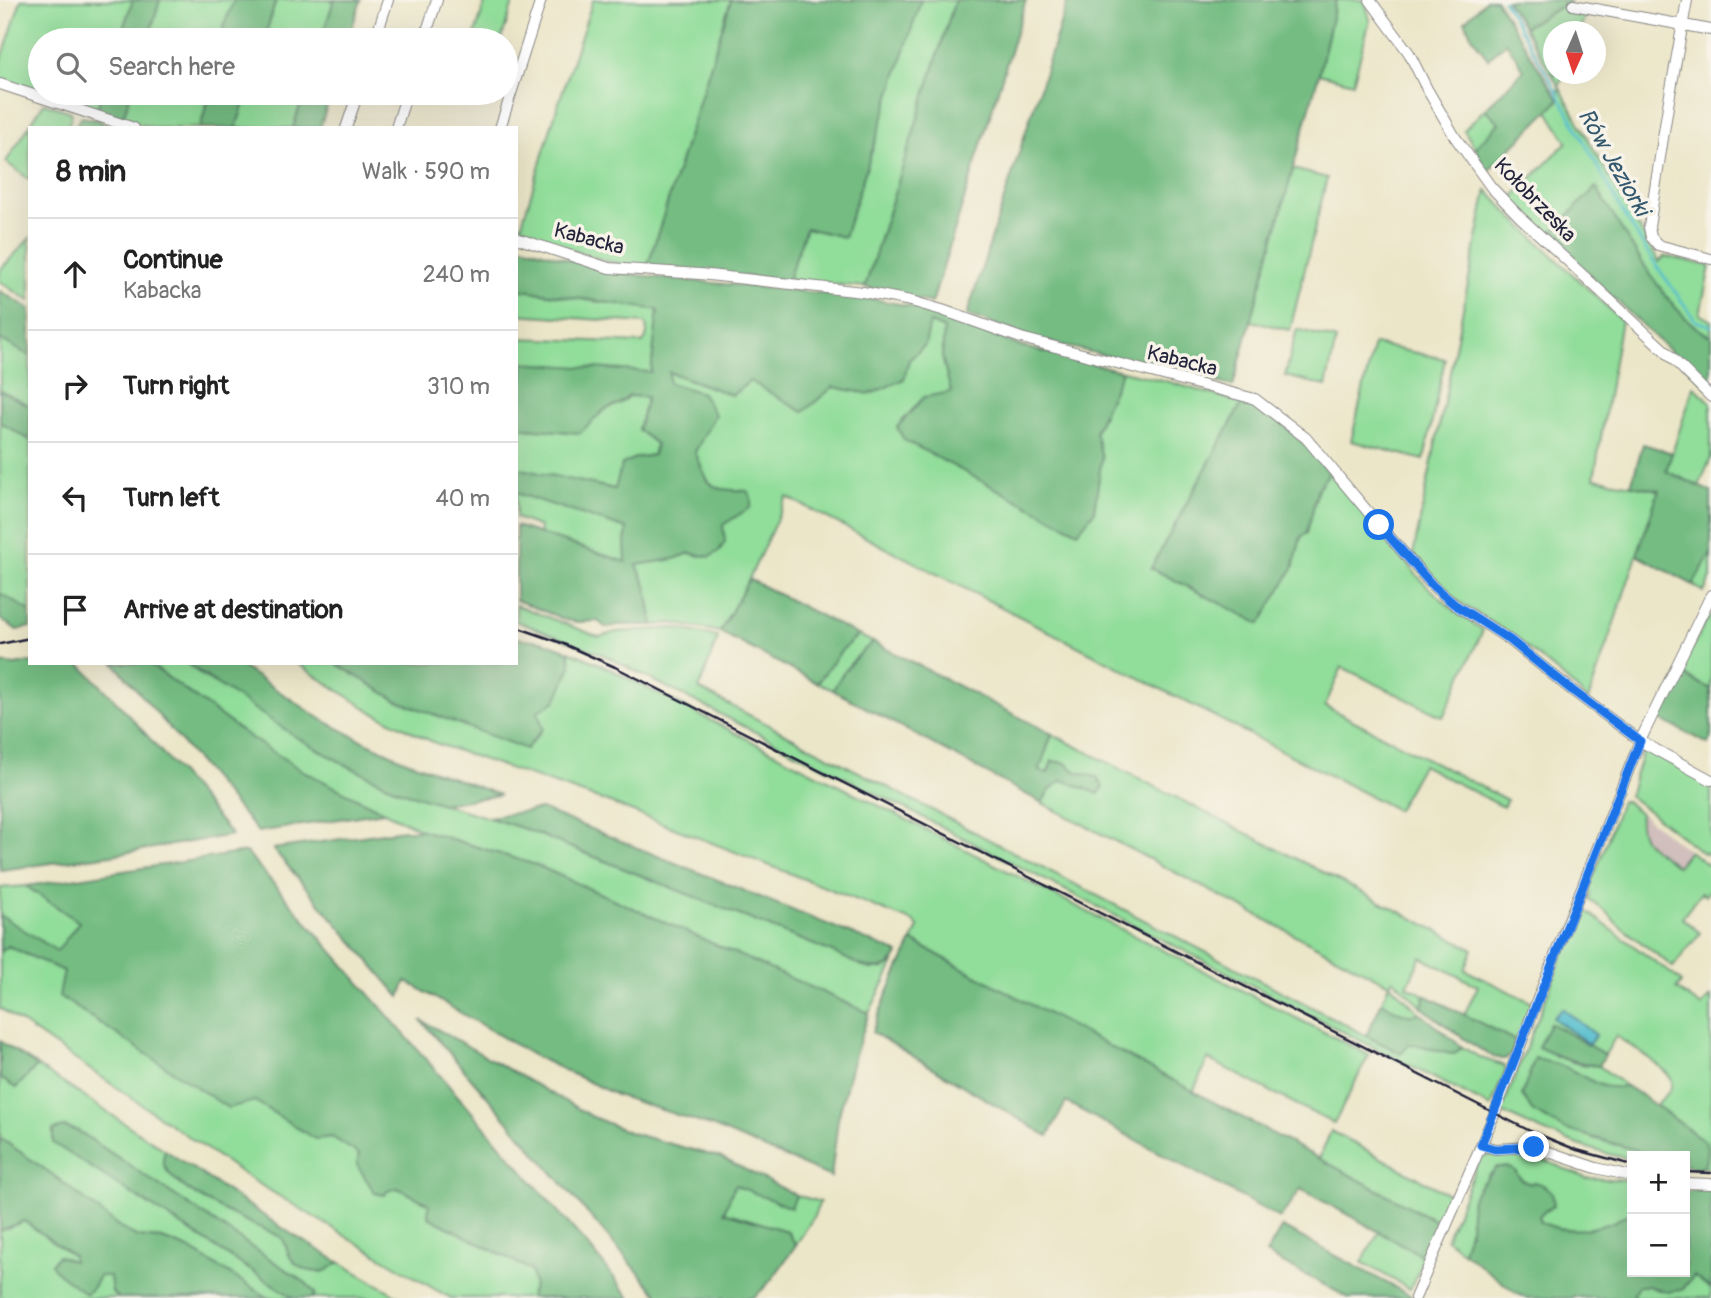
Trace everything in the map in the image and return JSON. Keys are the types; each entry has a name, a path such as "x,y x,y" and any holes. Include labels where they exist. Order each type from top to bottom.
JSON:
{"street":[{"path":"379,28 388,0"},
{"path":"428,28 437,0"},
{"path":"518,72 541,0"},
{"name":"Kołobrzeska","path":"1370,0 1409,53 1455,137 1491,187 1520,218 1663,349 1711,397"},
{"path":"1687,0 1648,227 1651,236 1662,248 1711,259"},
{"path":"1573,5 1711,30"},
{"path":"0,84 28,93"},
{"path":"64,105 128,126"},
{"path":"347,126 354,105"},
{"path":"397,126 403,105"},
{"path":"501,126 507,105"},
{"name":"Kabacka","path":"518,239 610,268 700,274 863,292 911,301 1021,338 1255,399 1306,438 1379,525 1443,595 1510,640 1640,741 1711,780"},
{"path":"1415,1298 1481,1145 1640,741 1711,595"},
{"path":"1481,1145 1495,1149 1534,1147 1627,1175"},
{"path":"1690,1183 1711,1184"}],"shaded area":[{"path":"1640,813 1689,851 1677,866 1644,841 1639,827"}],"green space":[{"path":"21,0 133,0 123,28 28,28 28,89 0,79 0,65"},
{"path":"133,0 160,0 152,28 123,28"},
{"path":"160,0 234,0 223,28 152,28"},
{"path":"234,0 276,0 268,28 223,28"},
{"path":"276,0 334,0 325,28 268,28"},
{"path":"334,0 361,0 352,28 325,28"},
{"path":"486,0 514,0 505,28 477,28"},
{"path":"593,0 731,0 647,268 609,262 519,233"},
{"path":"731,0 921,0 844,237 806,228 788,280 647,268"},
{"path":"921,0 955,0 865,287 788,280 806,228 844,236"},
{"path":"955,0 1026,0 932,303 865,287"},
{"path":"1068,0 1336,0 1319,74 1233,386 1036,339 967,315"},
{"path":"1336,0 1362,0 1370,20 1353,83 1319,74"},
{"path":"1486,0 1496,0 1543,75 1543,84 1549,84 1559,100 1486,173 1475,148 1499,123 1485,109 1524,70 1506,42 1488,59 1465,21"},
{"path":"1506,0 1569,0 1570,2 1524,27"},
{"path":"1561,6 1587,11 1583,21 1543,21 1543,59 1524,27"},
{"path":"1559,86 1659,262 1665,256 1710,266 1700,314 1711,321 1711,336 1696,327 1663,293 1596,188 1548,236 1511,199 1567,142 1548,111 1558,100"},
{"path":"43,105 71,112 67,126 29,126"},
{"path":"76,105 98,105 96,112"},
{"path":"98,105 127,105 122,120 96,112"},
{"path":"127,105 207,105 201,126 148,126 122,120"},
{"path":"207,105 243,105 237,126 201,126"},
{"path":"243,105 300,105 294,126 237,126"},
{"path":"300,105 327,105 321,126 294,126"},
{"path":"1485,109 1500,123 1475,148 1464,130"},
{"path":"81,117 98,120 108,126 75,126"},
{"path":"28,128 28,178 6,162"},
{"path":"1293,169 1327,178 1290,330 1251,321"},
{"path":"1596,187 1663,292 1696,327 1711,336 1711,390 1548,236"},
{"path":"1487,190 1621,320 1594,478 1659,490 1588,700 1513,636 1456,600 1413,555"},
{"path":"28,240 28,300 0,282 0,270"},
{"path":"518,245 607,271 862,297 925,309 1020,346 1122,371 1095,432 1102,457 1094,512 1078,532 904,440 897,427 924,397 951,392 942,357 944,329 930,323 925,345 909,360 904,379 871,394 833,387 803,412 750,381 732,395 669,372 669,383 702,393 715,415 695,452 707,480 724,489 747,491 751,497 751,507 723,525 725,542 719,551 710,557 690,553 674,559 637,565 647,588 653,625 618,625 606,628 598,621 566,620 518,601 518,527 626,562 627,529 518,494 518,468 615,489 622,464 635,458 653,455 656,444 638,430 647,397 629,396 604,410 580,433 518,427 518,405 524,363 651,372 658,310 518,289"},
{"path":"518,289 658,309 651,373 524,364 518,406 518,338 643,343 647,336 645,323 518,314"},
{"path":"0,291 28,308 28,355 0,339"},
{"path":"929,322 944,329 942,357 952,392 1102,457 1095,432 1122,371 1242,403 1151,569 1293,568 1301,537 1307,533 1318,488 1329,473 1424,583 1457,613 1483,630 1443,717 1342,667 1325,706 1507,800 1503,807 1422,765 1397,810 787,497 749,579 720,632 673,623 653,625 647,588 636,565 674,559 690,553 700,556 723,525 719,490 708,481 695,452 702,393 669,383 668,372 732,395 750,381 803,411 833,387 871,394 925,345"},
{"path":"1297,329 1336,340 1326,386 1285,376"},
{"path":"0,339 28,355 28,405 0,390"},
{"path":"1374,344 1445,359 1424,460 1351,441"},
{"path":"1694,386 1711,403 1711,458 1699,486 1666,471"},
{"path":"0,390 28,405 28,439 0,422"},
{"path":"629,396 648,397 656,444 653,455 635,458 615,489 518,468 518,427 580,433 604,410"},
{"path":"1242,403 1274,417 1311,449 1329,473 1318,488 1307,533 1301,537 1293,568 1260,624 1151,568"},
{"path":"0,422 28,439 28,610 0,593"},
{"path":"1643,444 1672,453 1666,471 1711,492 1711,553 1693,585 1637,555 1659,490 1631,485"},
{"path":"518,494 627,529 627,563 539,534 540,527 518,519"},
{"path":"1711,553 1711,578 1704,592 1693,585"},
{"path":"749,579 858,635 843,649 817,683 720,632"},
{"path":"0,593 28,610 28,627 17,630 0,619"},
{"path":"518,606 599,637 616,632 675,628 718,637 699,689 1400,1053 1409,1044 1454,1054 1462,1047 1481,1058 1505,1066 1491,1107 604,655 518,622"},
{"path":"1709,616 1711,617 1711,689 1679,673"},
{"path":"858,635 873,642 850,664 833,690 817,683 843,648"},
{"path":"518,638 541,641 569,651 571,666 556,701 538,711 543,729 526,749 398,701 338,665 518,665"},
{"path":"873,642 1052,734 1039,771 1048,773 1052,761 1066,763 1075,771 1097,777 1103,787 1099,794 1062,780 1049,791 1042,803 833,690 850,664"},
{"path":"569,651 600,664 1369,1055 1334,1124 1208,1059 1193,1092 912,941 918,927 914,922 610,803 435,743 372,712 299,665 338,665 398,701 537,711 571,666"},
{"path":"28,662 28,665 80,665 138,725 232,835 0,870 0,663 15,665"},
{"path":"116,665 151,665 248,736 303,771 384,812 258,832"},
{"path":"151,665 189,665 204,677 398,790 525,829 869,969 883,969 894,963 869,1013 536,865 422,830 303,771 248,736"},
{"path":"189,665 239,665 324,721 357,738 404,760 500,795 442,804 398,790 299,739"},
{"path":"1679,673 1711,689 1711,739 1708,744 1657,718"},
{"path":"1052,734 1473,949 1465,970 1533,1003 1516,1041 1464,1015 1478,986 1421,957 1407,986 1425,995 1422,1007 1393,979 1390,984 1420,1013 1400,1012 1382,1002 1389,984 1042,803 1053,787 1064,780 1096,777 1075,771 1065,763 1052,761 1048,773 1039,771"},
{"path":"1647,749 1711,784 1711,857 1629,796 1643,751"},
{"path":"1621,801 1627,802 1640,813 1644,839 1677,866 1689,851 1711,867 1711,889 1705,896 1701,893 1682,918 1700,933 1673,967 1587,898 1590,898 1591,892 1588,888"},
{"path":"541,809 899,953 885,967 877,969 859,965 525,829 488,817"},
{"path":"404,830 422,830 536,865 869,1013 838,1119 831,1177 714,1127 616,1095 533,1055 406,981 400,997 273,849"},
{"path":"246,852 595,1254 630,1298 529,1298 534,1285 531,1270 428,1217 429,1204 398,1188 387,1191 385,1195 375,1193 357,1165 359,1154 332,1137 315,1139 255,1101 228,1108 59,996 64,971 8,946 0,952 0,915 57,951 79,922 26,886"},
{"path":"26,886 79,922 57,952 0,915 0,888"},
{"path":"1585,910 1680,980 1681,983 1676,989 1701,1006 1711,996 1711,1167 1699,1168 1705,1164 1706,1142 1656,1105 1671,1089 1670,1077 1657,1064 1616,1036 1605,1055 1550,1023 1555,1056 1578,1064 1599,1066 1626,1086 1612,1089 1562,1066 1592,1138 1638,1151 1627,1151 1627,1158 1598,1151 1549,1134 1501,1112 1580,911"},
{"path":"912,941 1440,1223 1425,1257 1301,1189 1280,1218 1066,1102 1048,1136 872,1032"},
{"path":"7,946 64,971 315,1139 332,1137 359,1154 357,1165 387,1191 398,1188 430,1204 428,1217 531,1270 534,1285 529,1298 451,1298 249,1178 0,1008 0,952"},
{"path":"1425,995 1516,1041 1511,1054 1505,1059 1498,1058 1463,1038 1422,1007"},
{"path":"1382,1002 1404,1013 1420,1013 1462,1047 1454,1054 1409,1044 1401,1053 1366,1036"},
{"path":"421,1020 593,1117 631,1133 722,1158 796,1195 791,1208 735,1185 724,1212 787,1231 796,1245 770,1281 752,1298 663,1298 658,1295"},
{"path":"1550,1023 1605,1055 1599,1066 1568,1059 1538,1047"},
{"path":"0,1041 37,1066 16,1088 0,1078"},
{"path":"1535,1058 1563,1066 1600,1085 1626,1086 1706,1142 1705,1164 1699,1168 1690,1167 1690,1151 1639,1151 1564,1129 1532,1111 1522,1095"},
{"path":"37,1066 165,1150 163,1161 168,1172 196,1195 281,1237 286,1242 289,1254 324,1271 339,1262 401,1298 313,1298 315,1293 306,1283 78,1131 64,1127 54,1143 294,1298 269,1298 189,1249 162,1239 138,1237 122,1229 0,1138 0,1078 16,1088"},
{"path":"64,1127 78,1131 306,1283 315,1293 313,1298 294,1298 53,1143 53,1130"},
{"path":"1331,1131 1448,1194 1451,1198 1440,1223 1319,1159"},
{"path":"0,1138 122,1229 138,1237 162,1239 189,1249 269,1298 119,1298 112,1292 110,1276 99,1276 86,1294 58,1273 51,1264 58,1256 73,1261 73,1256 24,1221 0,1231"},
{"path":"165,1150 290,1233 339,1262 320,1272 301,1267 290,1257 281,1237 214,1205 180,1183 168,1172 163,1161"},
{"path":"1520,1150 1586,1178 1627,1180 1627,1215 1587,1229 1552,1227 1541,1222 1539,1216 1548,1210 1533,1183 1520,1178 1489,1174 1472,1198 1470,1228 1463,1252 1446,1239 1480,1157"},
{"path":"1497,1167 1505,1167 1513,1169 1526,1182 1541,1184 1552,1192 1554,1206 1539,1216 1541,1222 1552,1227 1588,1229 1627,1215 1627,1277 1690,1277 1690,1191 1711,1188 1711,1289 1694,1276 1682,1289 1669,1292 1638,1286 1631,1298 1526,1298 1463,1252 1470,1228 1472,1198"},
{"path":"735,1184 791,1207 796,1195 820,1202 796,1245 787,1231 724,1212"},
{"path":"24,1221 73,1256 74,1261 58,1256 51,1264 93,1287 99,1276 110,1276 112,1292 119,1298 0,1298 0,1231"},
{"path":"1282,1227 1411,1296 1410,1298 1349,1298 1266,1254"},
{"path":"1379,1232 1425,1257 1410,1289 1362,1262"},
{"path":"1694,1276 1711,1289 1711,1298 1631,1298 1638,1286 1649,1286 1658,1290 1682,1289"}],"water":[{"path":"1562,1008 1596,1035 1589,1044 1553,1018"}],"waterway":[{"name":"Rów Jeziorki","path":"1503,0 1651,258 1696,321 1711,326"}],"railway":[{"path":"518,628 559,642 615,667 1530,1131 1577,1150 1627,1164"},
{"path":"0,644 28,638"},
{"path":"1690,1172 1711,1173"}],"route":[{"path":"1379,525 1433,586 1454,604 1510,640 1640,741 1481,1145 1495,1149 1534,1147"}]}
